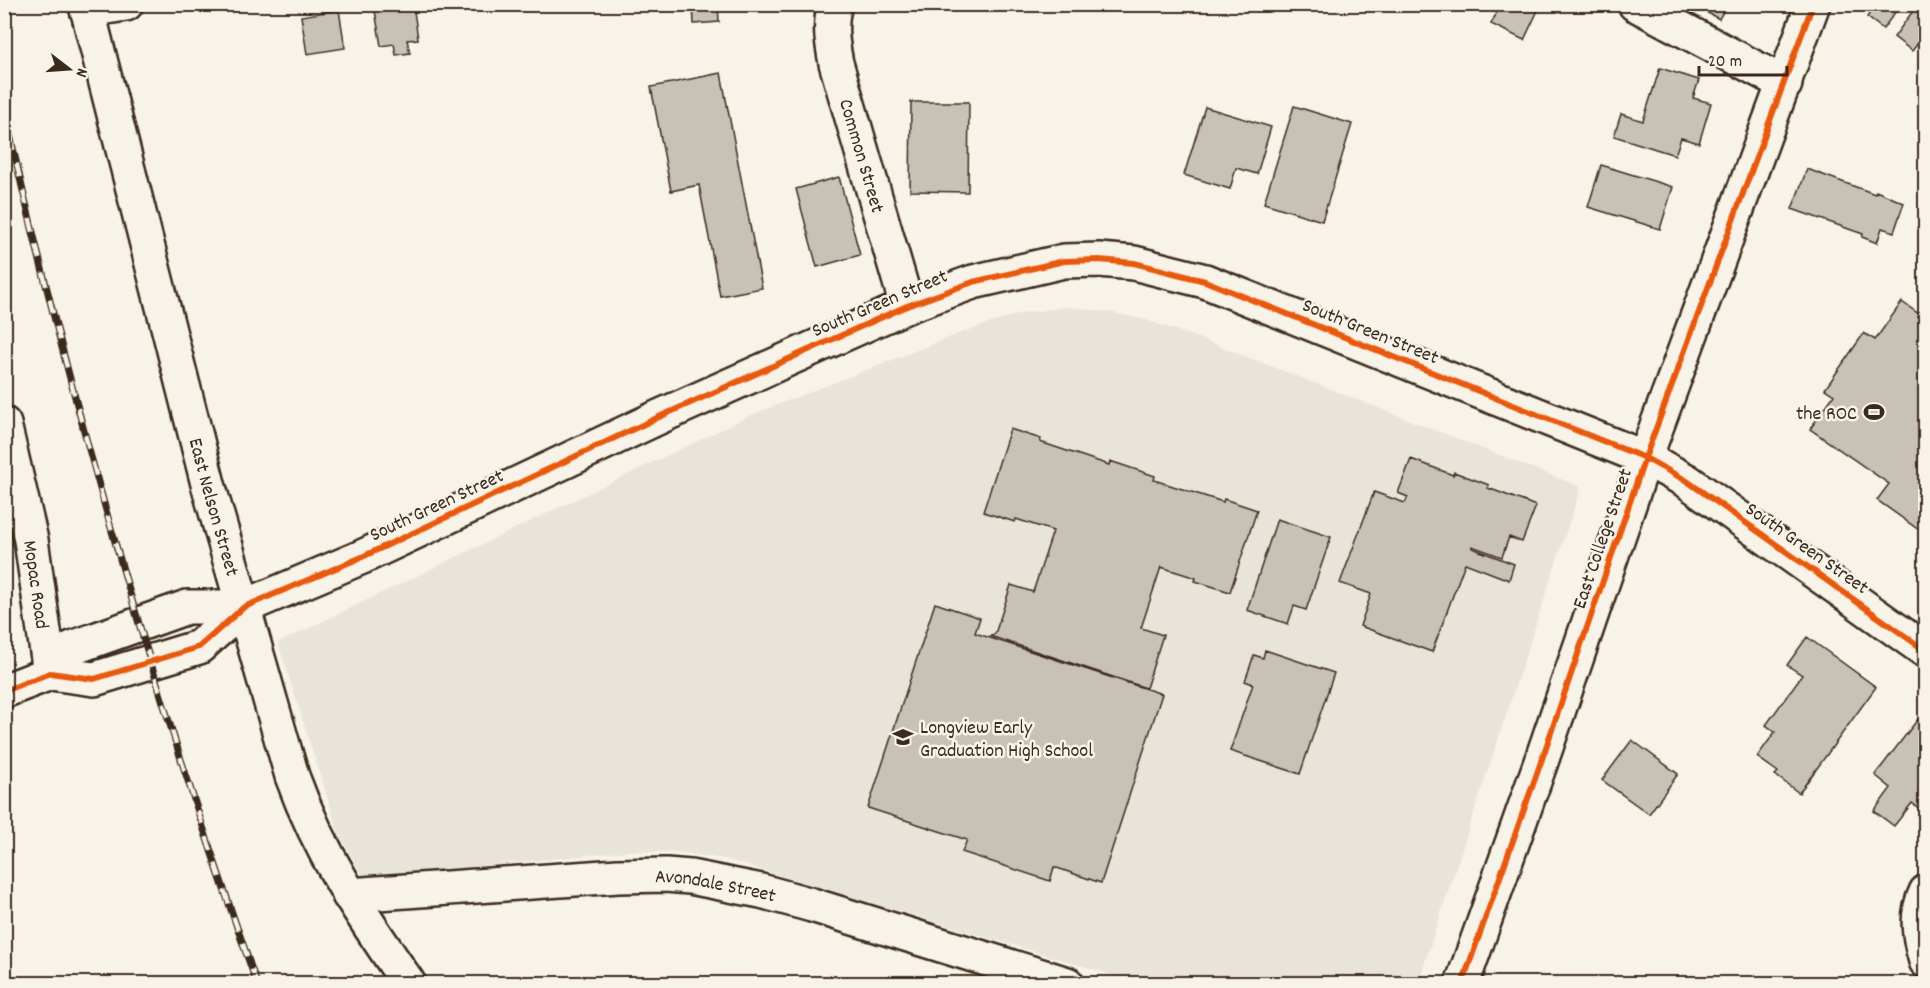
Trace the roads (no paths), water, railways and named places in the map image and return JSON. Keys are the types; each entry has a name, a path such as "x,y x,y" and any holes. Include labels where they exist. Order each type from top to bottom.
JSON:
{"street":[{"path":"86,7 126,4"},
{"name":"Common Street","path":"835,4 831,18 831,31 836,63 908,306"},
{"path":"1635,4 1785,84"},
{"name":"East College Street","path":"1462,984 1645,458 1813,4"},
{"name":"East Nelson Street","path":"86,7 208,484 292,776 304,810 349,895 409,984"},
{"name":"South Green Street","path":"4,691 50,674 94,679 199,647 244,607 362,557 659,417 908,306 973,282 1064,261 1099,260 1134,263 1222,287 1645,458 1687,481 1926,651"},
{"name":"Mopac Road","path":"4,424 31,540 50,674"},
{"name":"Avondale Street","path":"349,895 618,876 690,877 761,891 812,905 1067,984"},
{"path":"1926,892 1917,921 1926,961"},
{"path":"1923,984 1926,979"}],"railway":[{"path":"4,109 57,330 117,550 184,768 257,984"}],"place":[{"name":"the ROC","path":"1874,412"},
{"name":"Longview Early Graduation High School","path":"903,737"}]}
